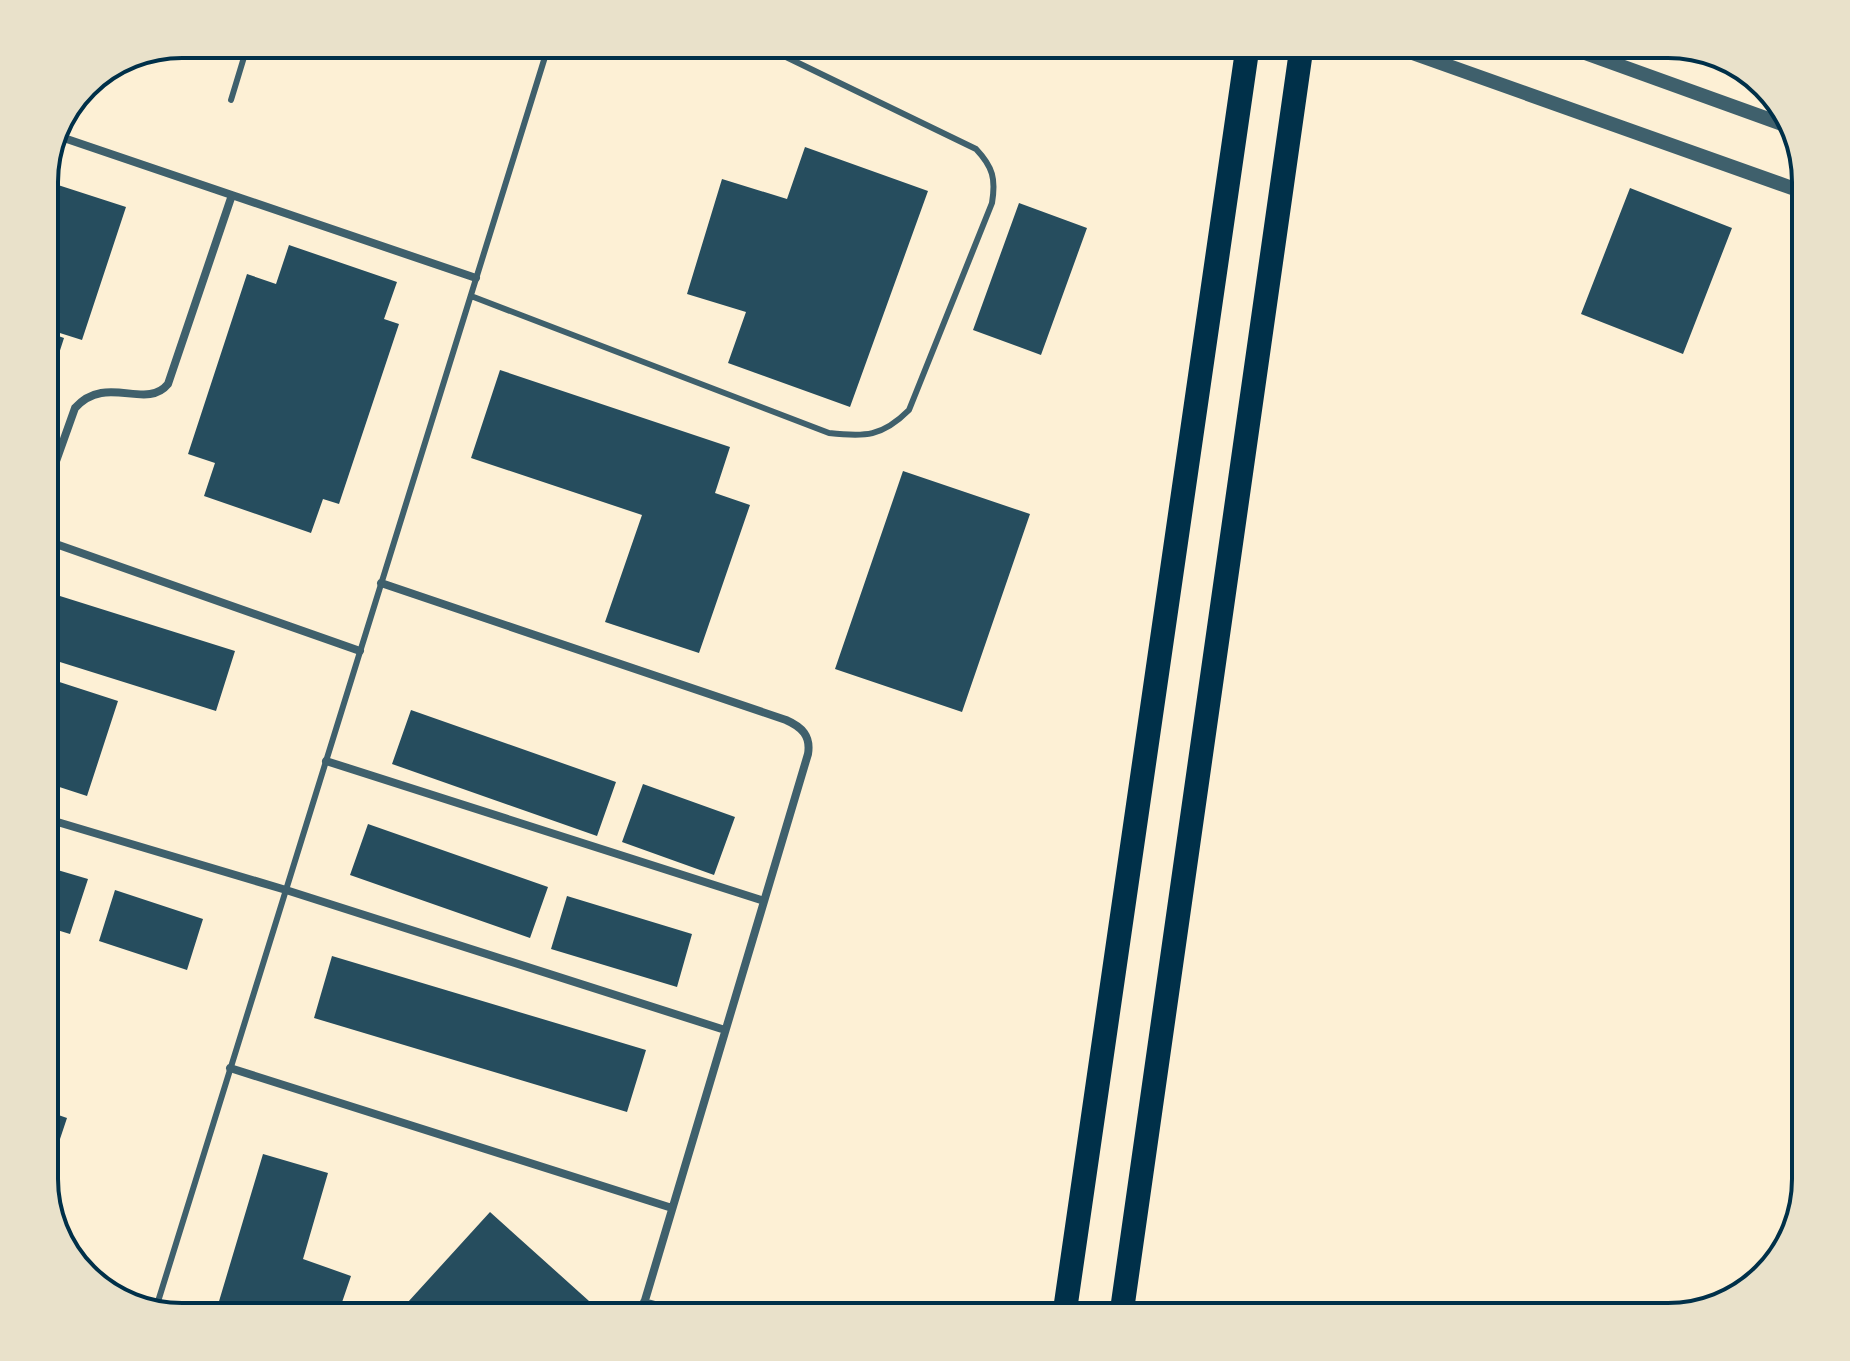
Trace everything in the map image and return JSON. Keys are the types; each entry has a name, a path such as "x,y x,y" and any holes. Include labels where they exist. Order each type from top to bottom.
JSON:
{"highway":[{"path":"1066,1303 1246,58"},
{"path":"1123,1303 1300,58"}],"street":[{"path":"1426,58 1792,188"},
{"path":"1599,58 1776,122"},
{"path":"66,139 476,278"},
{"path":"58,456 75,408 83,398 107,391 147,395 163,390 168,384 232,195"},
{"path":"58,545 360,651"},
{"path":"381,583 794,724 802,729 810,744 644,1302 648,1303"},
{"path":"326,761 764,901"},
{"path":"58,822 286,890 725,1030"},
{"path":"230,1068 672,1208"}],"lane":[{"path":"231,100 244,58"},
{"path":"158,1300 545,58"},
{"path":"471,296 829,433 875,434 895,424 909,410 992,203 994,173 976,149 788,58"}],"building":[{"path":"805,147 928,191 850,407 728,363 746,312 687,294 722,179 787,199"},
{"path":"58,185 126,207 82,340 58,332"},
{"path":"1630,188 1732,228 1683,354 1581,314"},
{"path":"1019,203 1087,228 1041,355 973,330"},
{"path":"289,245 397,282 384,319 399,324 339,504 323,499 311,533 204,496 215,463 188,454 247,274 276,284"},
{"path":"58,336 64,338 58,357"},
{"path":"500,370 730,447 715,493 750,505 699,653 605,622 642,515 471,458"},
{"path":"903,471 1030,514 962,712 835,669"},
{"path":"58,595 235,651 216,711 58,661"},
{"path":"58,682 118,701 87,796 58,787"},
{"path":"411,710 616,782 597,836 392,764"},
{"path":"643,784 735,817 714,875 622,842"},
{"path":"368,824 548,887 530,938 350,875"},
{"path":"58,870 88,879 70,934 58,930"},
{"path":"115,890 203,919 187,970 99,941"},
{"path":"567,896 692,934 677,987 551,949"},
{"path":"332,956 646,1050 627,1112 314,1018"},
{"path":"58,1115 67,1118 58,1145"},
{"path":"263,1154 328,1173 303,1259 351,1276 342,1303 218,1303"},
{"path":"490,1212 589,1301 587,1303 407,1303"}]}
